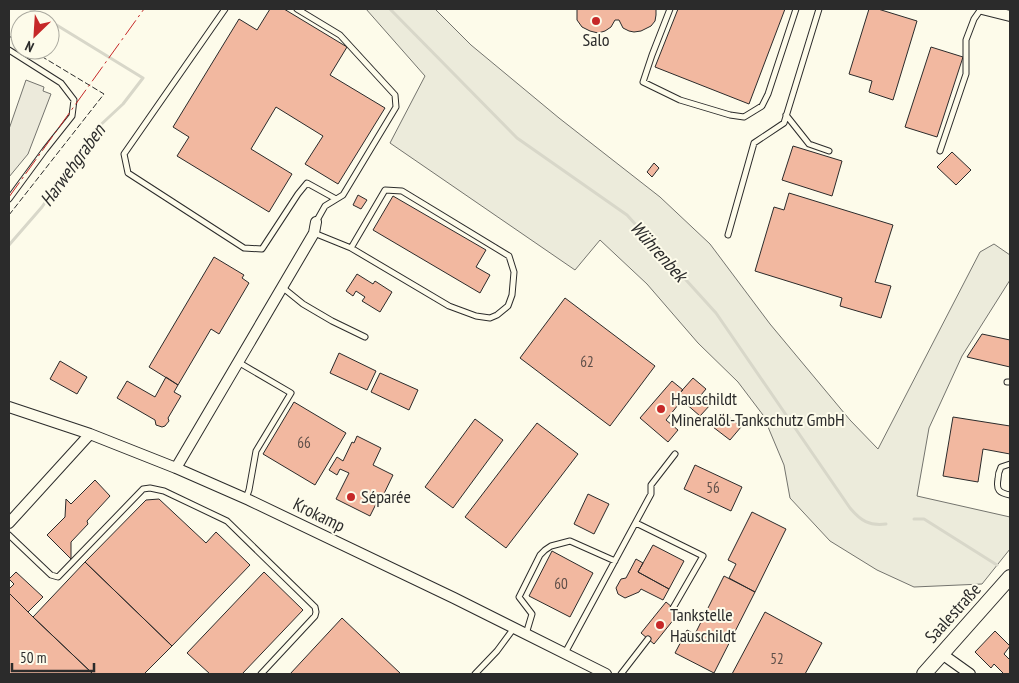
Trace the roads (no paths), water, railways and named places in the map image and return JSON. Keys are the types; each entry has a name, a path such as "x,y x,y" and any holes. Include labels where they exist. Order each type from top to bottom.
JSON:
{"street":[{"path":"982,9 1010,16"},
{"path":"176,468 314,233 316,222"},
{"name":"Krokamp","path":"9,406 90,434 246,498 606,674"},
{"path":"9,522 90,434"},
{"name":"Saalestraße","path":"924,674 1010,577"},
{"path":"942,654 970,674"}],"lane":[{"path":"224,9 124,154 128,173 244,248 262,249 307,183 336,199"},
{"path":"297,9 340,35 396,95 396,107 344,195 325,206 316,222"},
{"path":"670,9 643,82 680,100 730,115 744,117 762,106 768,94 796,9"},
{"path":"728,235 754,143 784,123 819,9"},
{"path":"940,151 966,74 966,40 974,19 982,9"},
{"path":"9,50 61,84 74,100 72,116 9,200"},
{"path":"786,115 808,144 829,151"},
{"path":"314,233 351,248 449,306 476,316 490,318 497,315 508,306 512,295 514,272 509,256 402,192 385,190 351,248"},
{"path":"282,287 303,304 332,321 366,337"},
{"path":"238,362 291,393 256,451 250,490 246,498"},
{"path":"565,654 651,494 651,485 676,454"},
{"path":"1010,464 1001,467 999,470 996,486 998,490 1010,495"},
{"path":"9,535 51,575 58,577 144,489 150,488 164,491 227,521 315,607 315,616 261,674"},
{"path":"636,523 703,556 673,608"},
{"path":"525,634 532,614 519,598 540,556 545,550 551,546 570,541 615,562"},
{"path":"475,674 497,651 514,628"},
{"path":"621,674 648,639"}],"waterway":[{"name":"Wührenbek","path":"390,9 517,138 627,215 716,313 850,508 866,522 886,524"},
{"name":"Harwehgraben","path":"9,245 42,207 94,131 123,104 143,78 60,27"},
{"name":"Wührenbek","path":"914,519 924,519 997,565"}],"place":[{"name":"Salo","path":"596,21"},
{"name":"Hauschildt Mineralöl-Tankschutz GmbH","path":"661,409"},
{"name":"Séparée","path":"351,497"},
{"name":"Tankstelle Hauschildt","path":"660,625"}]}
